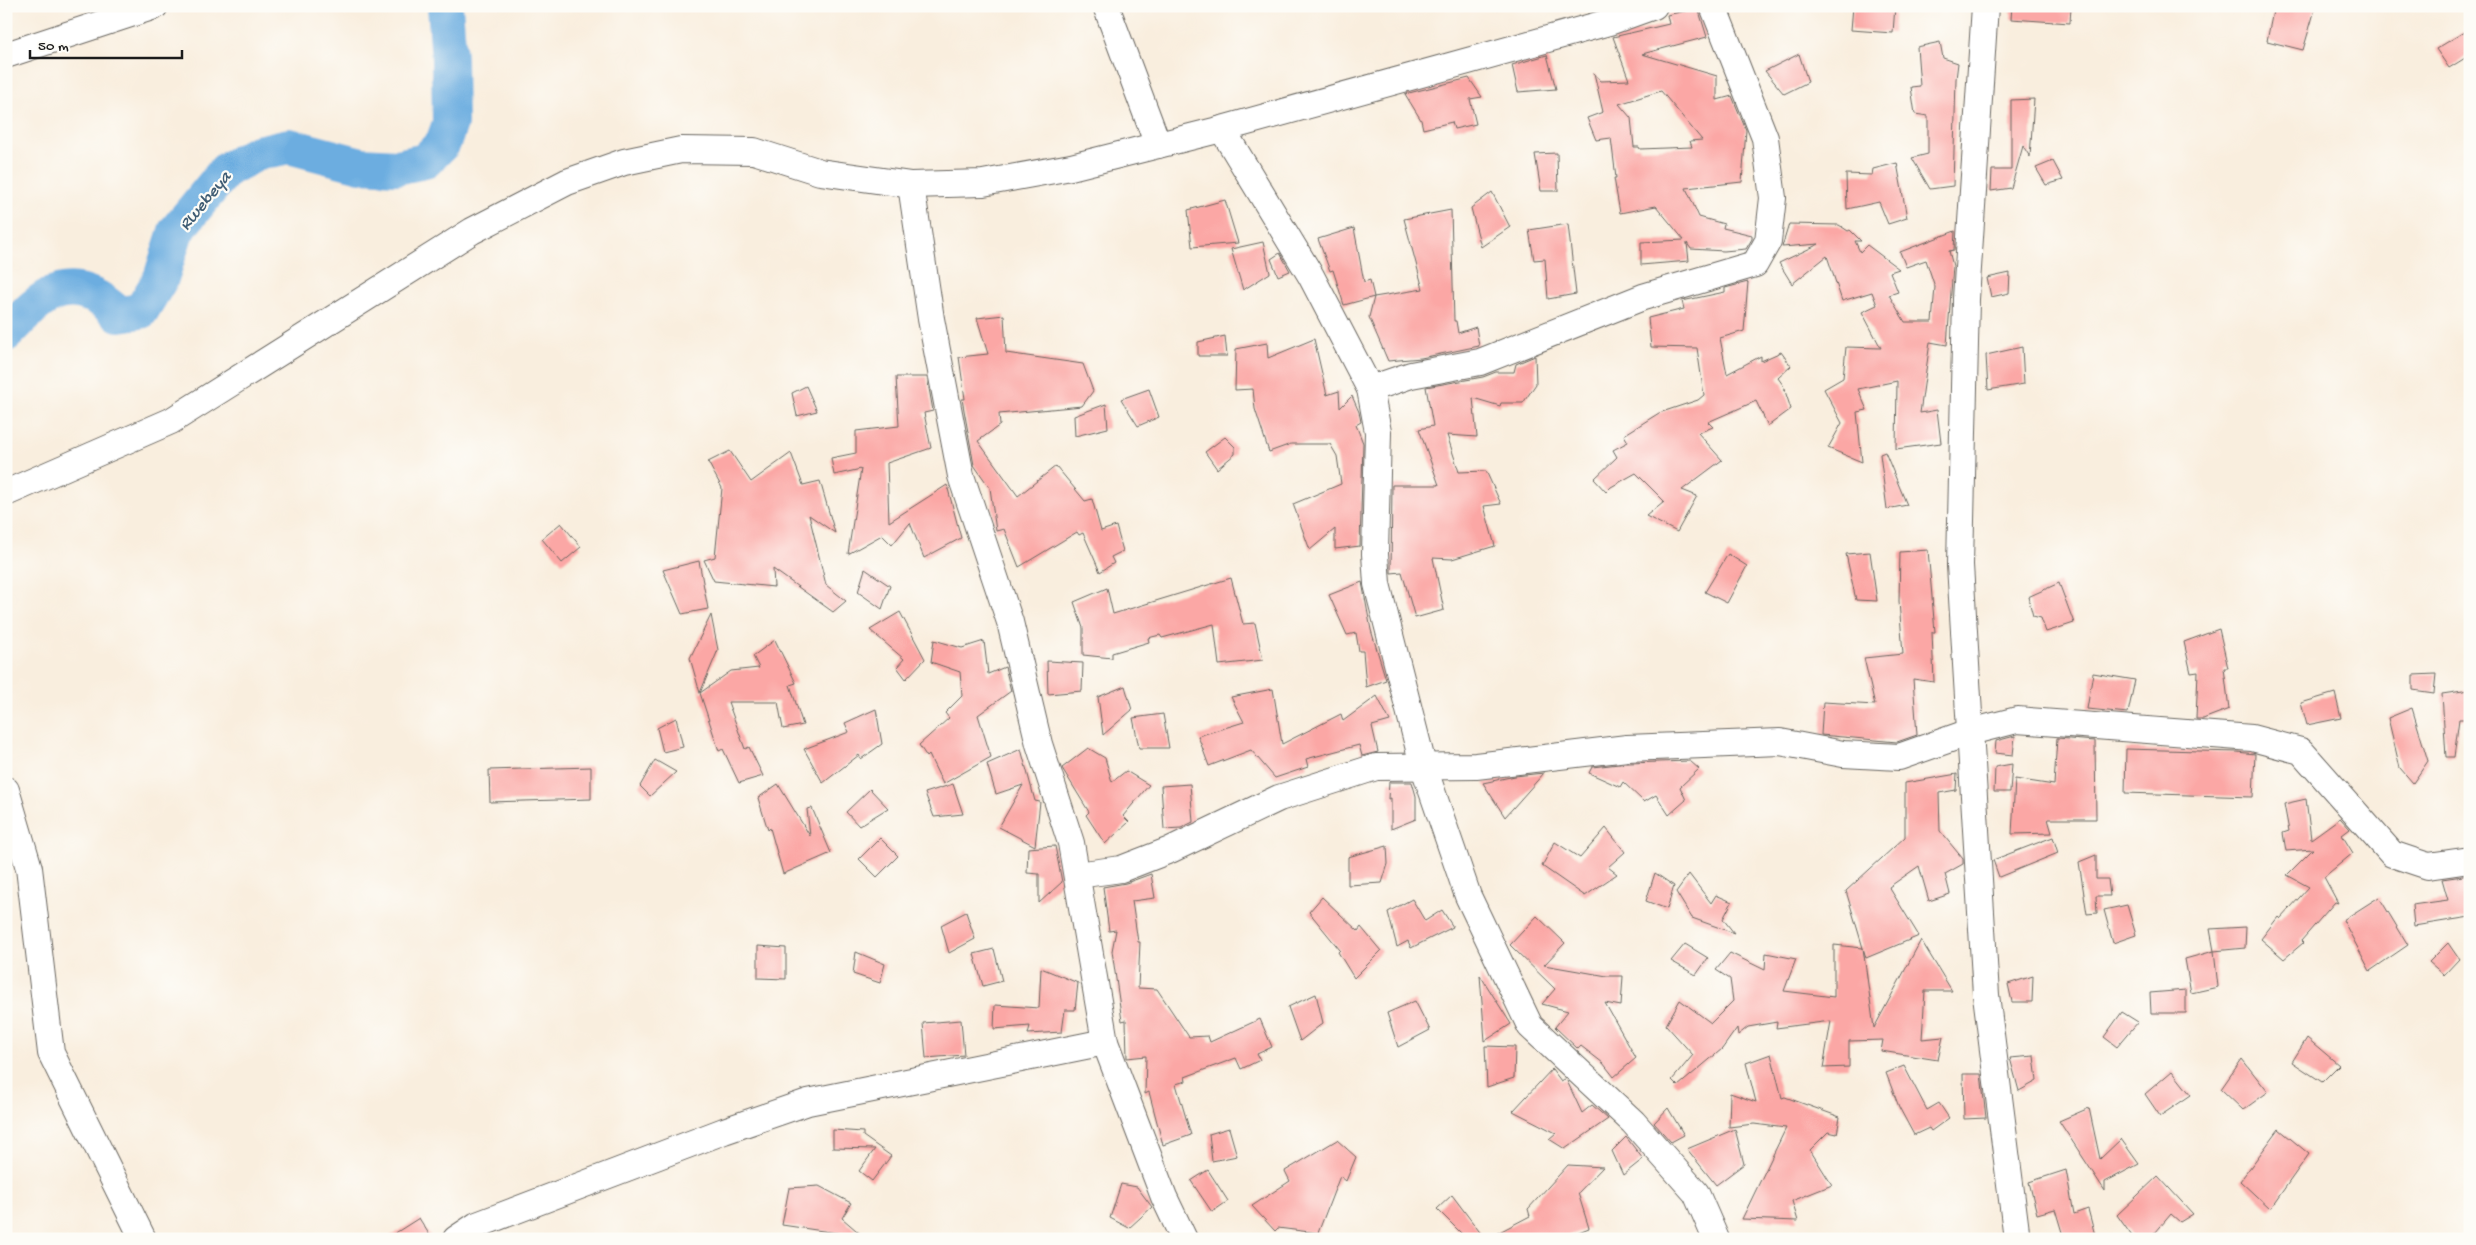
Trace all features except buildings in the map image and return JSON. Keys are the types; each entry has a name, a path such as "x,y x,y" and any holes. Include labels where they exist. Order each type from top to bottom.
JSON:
{"street":[{"path":"6,55 155,6"},
{"path":"1106,6 1158,145"},
{"path":"6,493 171,421 472,231 567,182 624,162 681,150 754,152 820,172 911,186 983,183 1071,167 1222,129 1609,22 1654,6"},
{"path":"1370,389 1410,375 1480,362 1643,297 1755,264 1768,241 1773,198 1765,138 1713,6"},
{"path":"1986,6 1966,299 1960,565 1986,995 2018,1239"},
{"path":"1222,129 1311,276 1370,389 1378,432 1375,554 1377,584 1423,765 1468,896 1530,1026 1633,1122 1696,1193 1716,1239"},
{"path":"911,186 931,319 961,476 1010,622 1039,744 1071,843 1105,1042 1164,1197 1184,1239"},
{"path":"1077,875 1121,869 1170,850 1279,798 1376,766 1476,766 1627,748 1780,742 1843,754 1899,757 1970,732 2017,720 2252,738 2301,751 2392,854 2428,866 2470,860"},
{"path":"6,790 29,868 51,1053 143,1239"},
{"path":"456,1239 477,1225 724,1131 808,1102 1105,1042"}],"waterway":[{"name":"Rwebeya","path":"6,334 44,298 67,290 80,291 94,296 119,314 141,311 161,278 176,231 226,170 257,153 289,146 361,165 397,167 425,161 443,143 450,123 449,59 445,6"}]}
